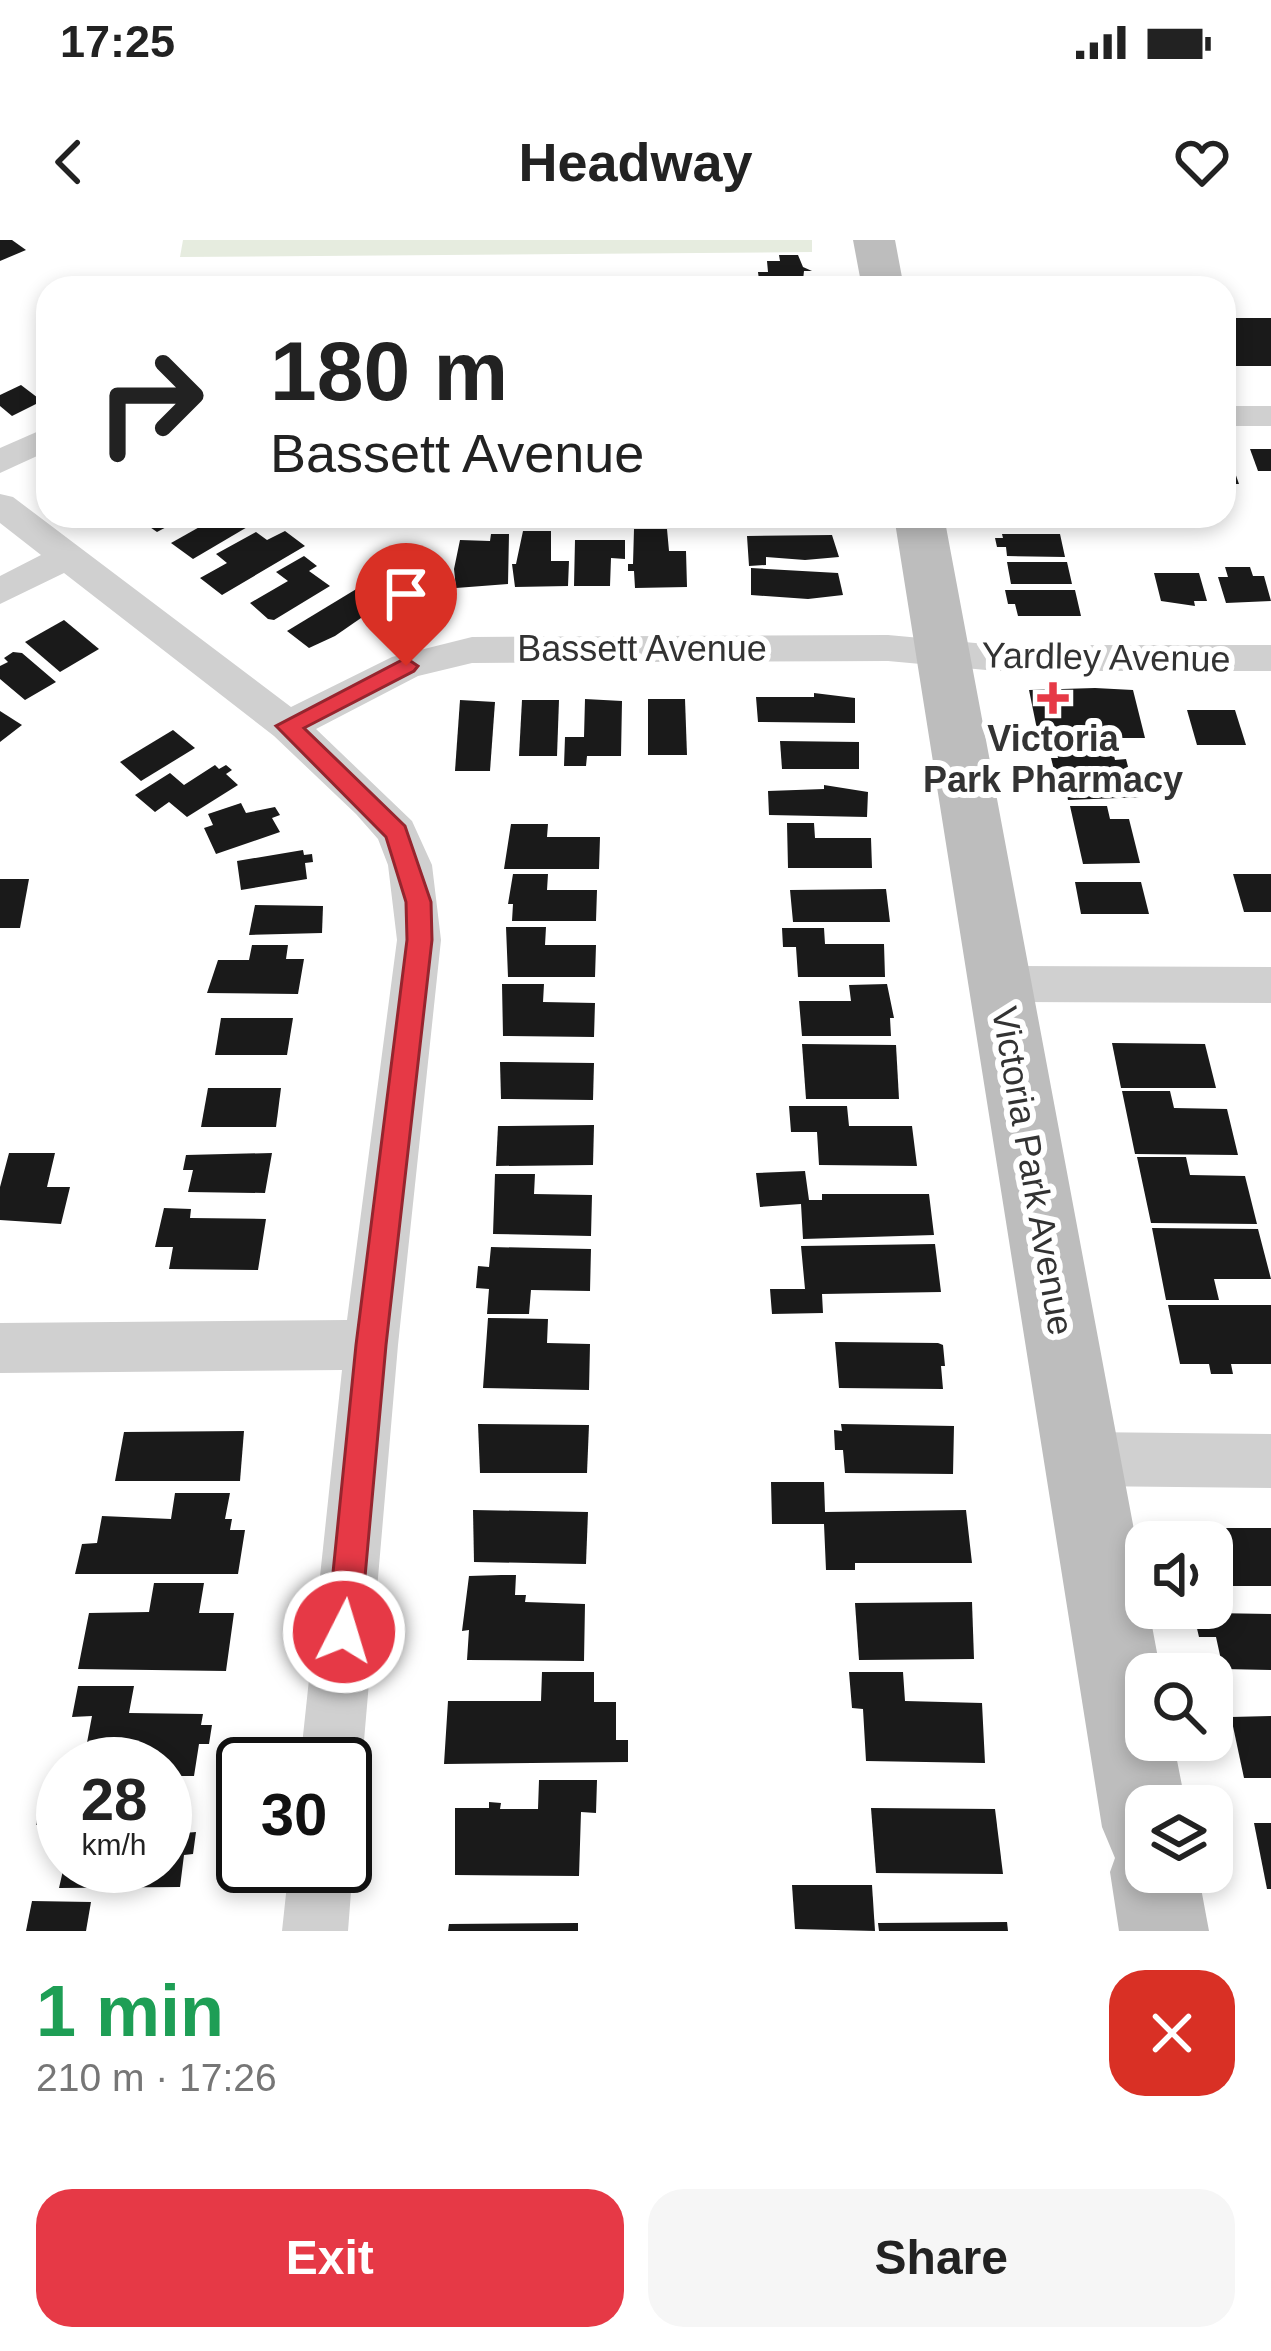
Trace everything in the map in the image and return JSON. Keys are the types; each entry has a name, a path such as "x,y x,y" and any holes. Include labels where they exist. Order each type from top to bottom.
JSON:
{"main road":[{"path":"874,240 881,276"},
{"name":"Victoria Park Avenue","path":"921,528 1139,1785"},
{"path":"1158,1893 1164,1931"}],"street":[{"path":"1236,416 1271,416"},
{"path":"0,462 36,443"},
{"path":"0,505 63,558 288,726 397,832 418,902 413,1000 371,1345 334,1737"},
{"path":"0,592 63,558"},
{"name":"Bassett Avenue","path":"288,726 406,666 472,650 888,648 941,653"},
{"name":"Yardley Avenue","path":"941,653 998,658 1271,658"},
{"path":"1001,984 1271,985"},
{"path":"0,1348 371,1345"},
{"path":"1083,1459 1271,1461"},
{"path":"315,1931 319,1893"}],"shaded area":[{"path":"183,240 812,240 812,252 180,257"}],"building":[{"path":"0,240 12,240 26,250 0,261"},
{"path":"779,255 798,255 803,267 812,271 804,271 803,276 758,276 758,272 768,272 767,261 780,261"},
{"path":"1236,318 1271,318 1271,366 1236,366"},
{"path":"21,385 36,396 36,404 12,416 0,406 0,395"},
{"path":"1250,449 1271,449 1271,471 1258,471"},
{"path":"198,528 246,528 193,559 171,543"},
{"path":"634,529 667,529 669,551 686,551 687,587 635,588 634,571 628,571 628,564 633,564"},
{"path":"285,531 305,546 222,595 200,578 227,563 216,554 256,532 267,540"},
{"path":"523,531 551,531 551,561 569,561 568,586 515,587 512,564 516,564"},
{"path":"491,534 509,534 508,584 456,588 460,540 490,541"},
{"path":"1002,534 1060,534 1065,557 1007,556 1006,547 997,547 995,538 1003,538"},
{"path":"832,535 839,557 766,557 766,565 749,566 747,536"},
{"path":"575,540 625,540 625,559 611,558 610,586 574,586"},
{"path":"304,556 317,566 309,571 330,586 274,620 268,619 250,603 288,581 276,572"},
{"path":"1007,562 1067,562 1072,584 1011,584"},
{"path":"1225,567 1250,567 1253,576 1264,576 1271,601 1226,603 1218,577 1228,577"},
{"path":"751,568 838,573 843,595 808,599 751,595"},
{"path":"1154,573 1199,573 1207,601 1194,601 1195,606 1161,601"},
{"path":"369,587 387,600 335,636 309,648 287,631 358,588"},
{"path":"1005,590 1075,590 1081,616 1018,616"},
{"path":"64,620 99,649 60,672 25,642"},
{"path":"13,652 22,653 56,682 25,700 0,679 0,666"},
{"path":"1029,690 1133,690 1145,738 1119,738 1120,744 1040,744"},
{"path":"814,693 855,698 855,723 758,722 756,697 814,697"},
{"path":"585,699 622,701 621,756 587,756 586,766 564,766 565,737 584,737"},
{"path":"648,699 685,699 687,755 648,755"},
{"path":"460,700 495,702 490,771 455,771"},
{"path":"522,700 559,700 557,756 519,756"},
{"path":"1187,710 1235,710 1246,745 1197,745"},
{"path":"0,711 22,725 0,742"},
{"path":"173,730 195,748 141,781 120,762"},
{"path":"780,741 859,742 859,769 782,769"},
{"path":"1056,746 1112,747 1115,760 1126,759 1131,778 1120,778 1121,783 1140,783 1144,797 1068,800 1063,774 1055,774 1051,758 1058,758"},
{"path":"215,765 232,770 226,774 238,785 187,817 169,802 155,812 135,795 170,773 184,785"},
{"path":"824,785 868,792 867,817 769,815 768,791 824,789"},
{"path":"241,803 246,813 275,807 280,815 272,818 280,832 216,854 204,828 213,825 208,814"},
{"path":"1070,806 1107,806 1110,819 1129,819 1140,863 1083,864"},
{"path":"787,823 814,823 815,838 871,838 872,868 788,868"},
{"path":"511,824 548,824 547,837 600,837 599,869 504,869"},
{"path":"303,850 304,855 312,854 313,862 305,863 307,879 241,890 237,861"},
{"path":"513,874 548,874 547,890 597,890 596,921 512,921 513,904 508,904"},
{"path":"1233,874 1271,874 1271,912 1244,912"},
{"path":"0,879 29,879 20,928 0,928"},
{"path":"1075,882 1141,882 1149,914 1081,914"},
{"path":"886,889 890,922 793,922 790,890"},
{"path":"255,905 323,906 322,933 249,935"},
{"path":"506,927 546,927 545,945 596,945 595,977 508,977"},
{"path":"782,928 824,928 825,944 884,944 885,977 798,977 796,947 783,947"},
{"path":"252,945 288,945 286,959 304,959 298,994 207,993 218,960 249,960"},
{"path":"502,984 544,984 543,1002 595,1003 594,1037 503,1036"},
{"path":"887,984 894,1018 890,1018 891,1036 802,1036 799,1001 851,1001 849,985"},
{"path":"221,1018 293,1018 287,1055 215,1055"},
{"path":"1112,1043 1205,1044 1216,1088 1121,1088"},
{"path":"802,1044 896,1045 899,1099 806,1099"},
{"path":"500,1062 594,1063 593,1100 501,1099"},
{"path":"208,1088 281,1088 276,1127 201,1127"},
{"path":"1122,1091 1170,1091 1174,1108 1227,1109 1238,1155 1135,1154"},
{"path":"789,1106 847,1106 849,1126 912,1126 917,1166 819,1165 817,1132 791,1132"},
{"path":"594,1125 593,1165 496,1166 498,1126"},
{"path":"9,1153 55,1153 47,1187 70,1187 61,1224 0,1220 0,1187"},
{"path":"272,1153 265,1193 188,1192 193,1170 183,1170 186,1155"},
{"path":"1137,1157 1186,1157 1190,1175 1245,1176 1257,1224 1151,1223"},
{"path":"805,1171 809,1200 822,1200 822,1194 929,1194 934,1235 803,1239 801,1204 760,1207 756,1173"},
{"path":"495,1174 535,1174 534,1194 592,1195 591,1236 493,1234"},
{"path":"164,1208 191,1209 190,1218 266,1219 258,1270 169,1269 173,1247 155,1247"},
{"path":"1152,1228 1258,1229 1271,1279 1214,1279 1219,1300 1166,1300"},
{"path":"935,1244 941,1292 822,1294 823,1313 772,1314 770,1289 805,1289 801,1246"},
{"path":"491,1247 591,1249 590,1291 531,1290 529,1314 487,1314 489,1289 476,1288 478,1266 489,1267"},
{"path":"1168,1305 1271,1305 1271,1364 1231,1364 1233,1374 1211,1374 1209,1364 1180,1364"},
{"path":"488,1318 548,1319 547,1343 590,1344 589,1390 483,1388"},
{"path":"835,1342 943,1345 943,1389 839,1388"},
{"path":"478,1424 589,1425 587,1473 480,1473"},
{"path":"841,1424 954,1426 953,1474 845,1473 843,1450 835,1450 834,1430 842,1431"},
{"path":"244,1431 240,1481 115,1481 124,1432"},
{"path":"771,1482 824,1482 825,1512 966,1510 972,1563 855,1563 855,1570 826,1570 824,1524 772,1524"},
{"path":"175,1493 230,1493 225,1519 232,1519 230,1530 245,1530 238,1574 75,1574 82,1544 97,1543 102,1516 171,1519"},
{"path":"473,1510 588,1512 586,1564 474,1562"},
{"path":"1233,1528 1271,1528 1271,1586 1233,1586"},
{"path":"516,1575 515,1595 526,1595 525,1602 585,1604 584,1661 467,1660 469,1630 462,1631 469,1576"},
{"path":"154,1583 204,1583 199,1613 234,1613 226,1671 78,1669 89,1613 149,1612"},
{"path":"972,1602 974,1659 859,1660 855,1603"},
{"path":"1233,1613 1271,1614 1271,1670 1233,1669 1233,1653 1220,1653 1216,1637 1199,1637 1197,1629 1233,1629"},
{"path":"542,1672 594,1672 594,1702 616,1702 616,1740 628,1740 628,1762 444,1764 448,1701 541,1701"},
{"path":"849,1672 903,1672 905,1701 982,1703 985,1763 866,1761 863,1709 852,1708"},
{"path":"78,1686 134,1686 129,1713 203,1714 201,1725 212,1725 209,1744 199,1744 192,1776 192,1737 88,1737 92,1716 72,1717"},
{"path":"1271,1716 1271,1778 1244,1778 1233,1717"},
{"path":"539,1780 597,1780 596,1813 581,1812 579,1876 455,1875 455,1808 489,1808 489,1802 501,1803 500,1809 538,1809"},
{"path":"871,1808 995,1809 1003,1874 876,1873"},
{"path":"1254,1823 1271,1823 1271,1889 1267,1889"},
{"path":"792,1885 872,1885 875,1931 795,1929"},
{"path":"32,1901 91,1902 86,1931 26,1931"},
{"path":"1007,1922 1008,1931 879,1931 878,1923"},
{"path":"578,1923 578,1931 448,1931 449,1924"}],"place":[{"name":"Victoria Park Pharmacy","path":"1053,698"}],"route":[{"path":"344,1632 371,1345 419,940 418,902 397,832 288,726 406,666"}]}
